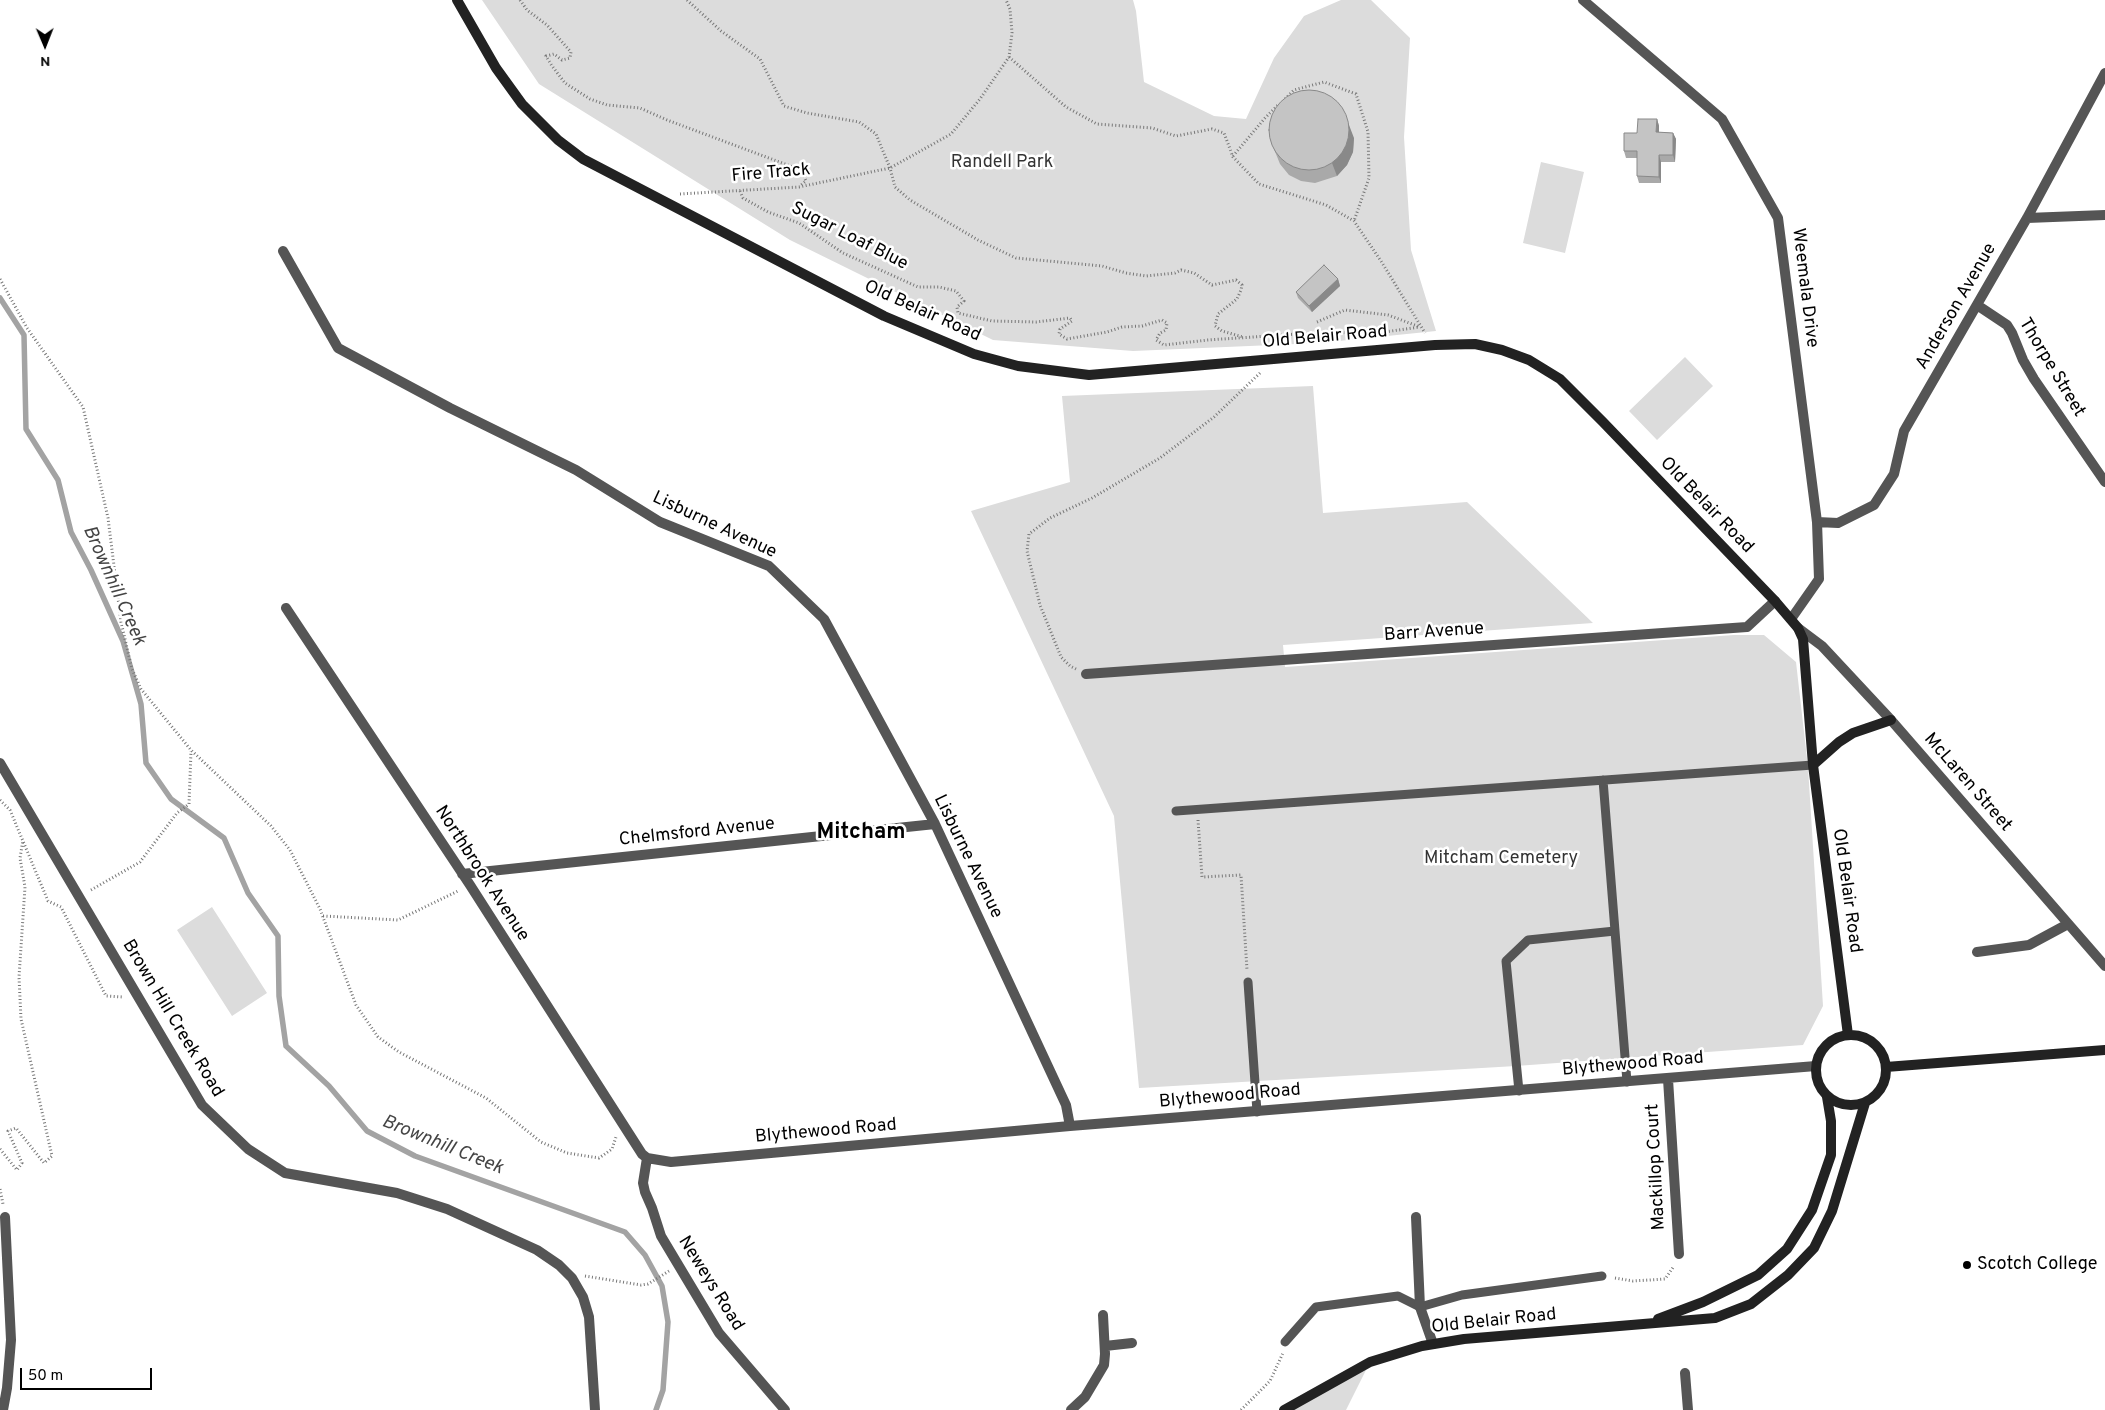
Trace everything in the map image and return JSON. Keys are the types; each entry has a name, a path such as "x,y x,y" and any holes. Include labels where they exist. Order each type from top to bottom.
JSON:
{"main road":[{"name":"Old Belair Road","path":"458,0 496,68 522,104 558,140 583,159 884,316 974,354 1018,366 1089,375 1435,345 1475,344 1502,350 1529,360 1560,379 1604,422 1775,601 1798,628 1803,639 1812,765 1848,1035"},
{"path":"1812,765 1839,742 1853,733 1891,720"},
{"path":"1848,1035 1869,1040 1879,1049 1886,1067 1884,1084 1876,1095 1865,1103 1845,1105 1827,1097 1820,1088 1816,1077 1816,1066 1819,1054 1827,1044 1836,1038 1848,1035"},
{"path":"1886,1067 2105,1050"},
{"name":"Old Belair Road","path":"1647,1323 1703,1302 1758,1275 1786,1249 1812,1210 1831,1155 1831,1121 1827,1097"},
{"name":"Old Belair Road","path":"1284,1410 1370,1362 1433,1344 1464,1339 1716,1318 1751,1304 1788,1275 1814,1248 1832,1210 1865,1103"}],"street":[{"name":"Weemala Drive","path":"1583,0 1722,119 1778,218 1817,522 1819,578 1791,619"},
{"name":"Anderson Avenue","path":"1817,522 1838,523 1874,505 1894,474 1904,431 2027,218 2105,73"},
{"path":"2027,218 2105,215"},
{"name":"Lisburne Avenue","path":"283,251 338,348 450,408 576,470 660,522 769,566 824,619 935,824 1066,1105 1070,1126"},
{"name":"Thorpe Street","path":"1977,305 2007,325 2034,379 2105,482"},
{"name":"Barr Avenue","path":"1086,674 1747,627 1775,601"},
{"name":"Northbrook Avenue","path":"286,608 470,885 642,1154 647,1158"},
{"name":"McLaren Street","path":"1798,628 1822,646 1891,720 2105,966"},
{"name":"Brown Hill Creek Road","path":"0,763 202,1105 248,1149 285,1173 397,1194 447,1209 537,1250 559,1265 575,1283 584,1298 589,1317 595,1410"},
{"name":"Chelmsford Avenue","path":"462,874 935,824"},
{"path":"1977,952 2029,945 2068,924"},
{"name":"Blythewood Road","path":"647,1158 658,1161 679,1161 1070,1126 1816,1066"},
{"name":"Mackillop Court","path":"1668,1079 1679,1254"},
{"name":"Neweys Road","path":"647,1158 643,1183 661,1236 719,1332 785,1410"},
{"path":"3,1410 11,1340 5,1217"},
{"path":"1416,1217 1420,1307 1433,1344"},
{"path":"1071,1410 1085,1397 1104,1365 1103,1315"},
{"path":"1105,1346 1132,1343"},
{"path":"1685,1373 1688,1410"}],"lane":[{"path":"1176,811 1812,765"},
{"path":"1603,780 1627,1082"},
{"path":"1519,1091 1506,961 1528,940 1615,931"},
{"path":"1248,982 1256,1112"},
{"path":"1285,1342 1316,1307 1398,1296 1420,1307 1462,1295 1602,1276"}],"path":[{"name":"Sugar Loaf Blue","path":"520,0 528,10 547,25 571,52 570,58 562,60 554,54 546,56 565,82 573,88 598,102 607,105 640,108 800,170 806,181 799,187"},
{"path":"687,0 721,31 760,59 784,106 815,115 859,122 876,134 890,168 895,187 910,200 978,240 1016,258 1102,266 1126,273 1146,276 1175,273 1181,270 1194,273 1212,285 1236,280 1242,285 1241,290 1236,299 1218,314 1215,326 1222,331 1247,339"},
{"path":"1006,0 1010,9 1012,33 1009,57 1066,106 1097,124 1152,128 1176,136 1212,129 1224,133 1233,157 1259,184 1326,206 1354,222 1381,261 1420,327 1435,345"},
{"name":"Fire Track","path":"678,194 799,187 890,168 951,134 980,100 1009,57"},
{"path":"1233,157 1265,118 1294,90 1324,82 1356,94 1368,132 1369,178 1354,222"},
{"name":"Sugar Loaf Blue","path":"740,191 743,198 768,212 799,224 843,253 918,288 939,287 956,291 964,301 957,307 958,313 970,318 992,321 1036,322 1070,318 1072,321 1060,329 1059,334 1067,339 1107,332 1122,327 1142,326 1162,320 1167,323 1166,330 1160,333 1156,340 1164,345 1327,332 1377,333 1420,327"},
{"path":"0,279 28,328 83,407 108,518 121,622 132,669 141,689 191,750 271,826 290,850 323,916 356,1005 378,1037 399,1052 486,1098 541,1142 567,1153 599,1158 612,1149 621,1121"},
{"path":"1317,322 1345,310 1388,316 1420,327"},
{"path":"1086,674 1070,666 1061,657 1040,605 1027,551 1029,534 1050,518 1092,498 1160,458 1214,417 1276,359"},
{"path":"79,897 140,862 177,813 189,804 191,750"},
{"path":"0,800 10,810 48,901 61,907 106,996 139,998"},
{"path":"1197,810 1202,877 1241,874 1248,982"},
{"path":"0,1149 17,1170 22,1162 8,1131 16,1128 44,1163 52,1156 21,1019 19,977 25,887 20,858 23,840"},
{"path":"323,916 398,920 470,885"},
{"path":"1602,1276 1633,1281 1665,1279 1679,1254"},
{"path":"575,1283 583,1276 590,1275 641,1285 648,1284 664,1274"},
{"path":"1241,1410 1270,1381 1283,1356 1285,1342"}],"green space":[{"name":"Randell Park","path":"482,0 1133,0 1136,11 1144,82 1214,116 1246,119 1274,58 1304,16 1341,0 1371,0 1410,38 1404,137 1411,250 1436,331 1319,343 1133,351 993,340 790,240 539,84"},
{"path":"1541,162 1584,172 1565,253 1523,243"},
{"path":"1685,357 1713,386 1657,440 1629,411"},
{"name":"Mitcham Cemetery","path":"1313,386 1323,513 1467,502 1593,623 1283,645 1285,667 1734,635 1764,635 1796,662 1808,767 1823,1006 1803,1045 1516,1066 1139,1088 1114,816 971,511 1070,482 1062,396"},
{"path":"212,907 267,993 232,1016 177,930"},
{"path":"1370,1362 1346,1410 1284,1410"}],"building":[{"path":"1309,90 1324,93 1337,102 1346,115 1349,130 1346,145 1337,158 1324,167 1309,170 1294,167 1281,158 1272,145 1269,130 1272,115 1281,102 1294,93"},
{"path":"1638,119 1657,119 1656,132 1673,133 1673,155 1659,155 1659,177 1637,176 1637,151 1624,151 1624,133 1637,133"},
{"path":"1324,265 1338,279 1309,306 1296,292"}],"waterway":[{"name":"Brownhill Creek","path":"0,298 24,335 26,429 58,480 71,532 91,570 123,641 141,704 146,763 171,799 224,838 248,893 278,936 279,996 286,1046 329,1086 367,1131 415,1156 625,1232 645,1255 662,1286 668,1322 663,1390 656,1410"}],"place":[{"name":"Scotch College","path":"1967,1265"}],"district":[{"name":"Mitcham","path":"861,834"}]}
